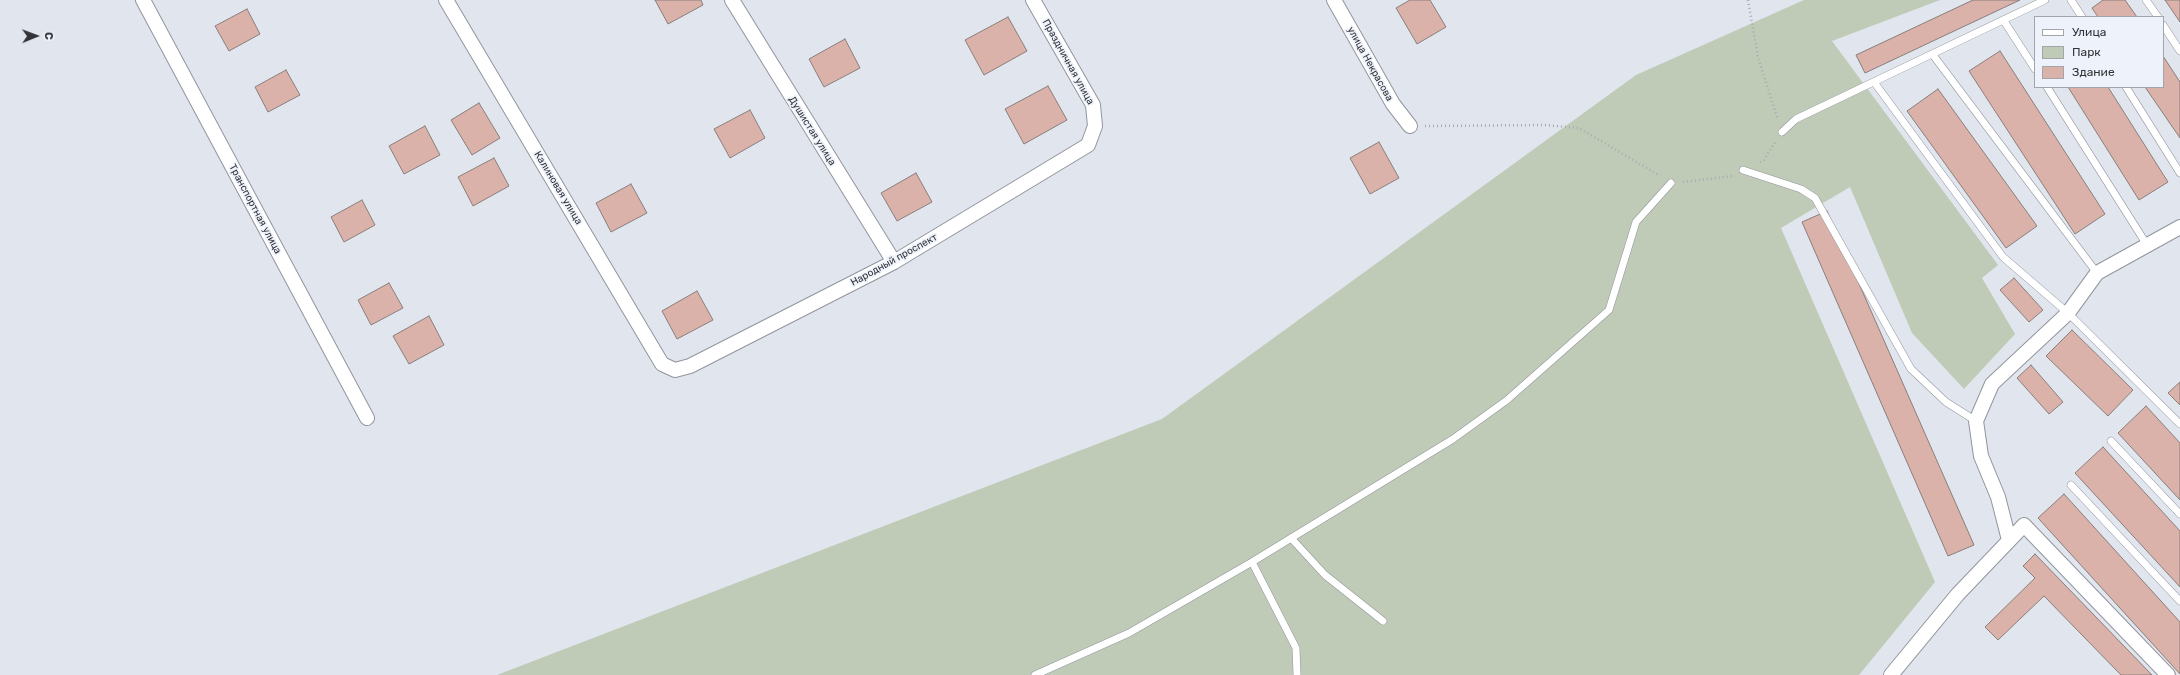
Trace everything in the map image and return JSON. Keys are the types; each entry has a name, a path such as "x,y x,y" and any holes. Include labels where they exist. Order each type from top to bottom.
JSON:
{"street":[{"name":"Транспортная улица","path":"143,0 367,418"},
{"name":"Калиновая улица","path":"446,0 662,364 674,370"},
{"name":"Душистая улица","path":"732,0 894,262"},
{"name":"Праздничная улица","path":"1034,0 1093,105 1095,126"},
{"name":"улица Некрасова","path":"1334,0 1393,104 1410,126"},
{"name":"Народный проспект","path":"674,370 690,366 894,262 1088,145 1095,126"},
{"path":"2009,540 1998,497 1981,456 1976,421 1992,384 2068,313 2097,273 2147,245 2178,232"},
{"path":"1891,675 1958,594 2024,525 2168,675"}],"lane":[{"path":"1782,132 1796,119 1933,55 2045,0"},
{"path":"2071,0 2081,16"},
{"path":"2146,0 2157,16"},
{"path":"2004,21 2034,67"},
{"path":"2164,26 2180,50"},
{"path":"1933,55 2097,273"},
{"path":"1874,82 2004,257 2068,313 2180,424"},
{"path":"2047,88 2147,245"},
{"path":"2127,88 2180,173"},
{"path":"1743,170 1801,189 1815,198 1911,369 1946,402 1976,421"},
{"path":"1035,675 1129,633 1252,562 1453,439 1507,400 1609,310 1636,222 1672,183"},
{"path":"2111,441 2180,514"},
{"path":"2071,485 2180,601"},
{"path":"1291,538 1325,575 1383,621"},
{"path":"1252,562 1296,648 1297,675"}],"path":[{"path":"1410,126 1545,125 1580,128 1672,183 1732,176 1764,160 1782,132 1758,57 1748,0"}],"green space":[{"path":"1804,0 1940,0 1832,41 1998,265 1982,278 2015,334 1964,389 1912,333 1850,187 1781,228 1935,582 1859,675 497,675 1162,419 1636,75"}],"building":[{"path":"655,0 701,0 703,5 668,24"},
{"path":"1410,0 1430,0 1446,27 1417,44 1396,8"},
{"path":"1973,0 2020,0 1865,73 1856,55"},
{"path":"2103,0 2125,0 2136,16 2097,16 2092,8"},
{"path":"2165,0 2180,0 2180,22"},
{"path":"247,9 260,34 229,51 215,26"},
{"path":"1008,17 1027,51 984,75 965,40"},
{"path":"845,39 860,68 824,87 809,59"},
{"path":"2000,51 2105,214 2075,234 1969,71"},
{"path":"2164,58 2180,82 2180,138 2146,88 2164,88"},
{"path":"286,70 300,95 268,112 255,87"},
{"path":"1048,86 1067,120 1024,144 1005,109"},
{"path":"2069,88 2109,88 2168,182 2139,200"},
{"path":"1938,89 2037,226 2006,248 1907,111"},
{"path":"479,103 500,138 472,155 451,120"},
{"path":"750,110 765,138 730,158 714,129"},
{"path":"425,126 440,155 404,174 389,146"},
{"path":"1379,142 1399,178 1370,194 1350,158"},
{"path":"494,158 509,186 473,206 458,177"},
{"path":"916,173 932,202 897,221 881,193"},
{"path":"631,184 647,213 611,232 596,203"},
{"path":"362,200 375,225 344,242 331,217"},
{"path":"1827,211 1974,545 1948,556 1802,222"},
{"path":"2014,278 2043,310 2029,322 2000,290"},
{"path":"389,283 403,308 371,325 358,300"},
{"path":"697,291 713,320 677,339 662,311"},
{"path":"429,316 444,345 409,364 393,336"},
{"path":"2072,330 2133,390 2108,416 2046,356"},
{"path":"2031,365 2063,402 2049,414 2017,378"},
{"path":"2180,382 2180,405 2168,393"},
{"path":"2146,406 2180,443 2180,500 2118,433"},
{"path":"2103,447 2180,531 2180,587 2075,473"},
{"path":"2064,494 2180,622 2180,674 2038,518"},
{"path":"2035,554 2152,675 2121,675 2044,596 1998,640 1985,627 2035,578 2023,566"}]}
